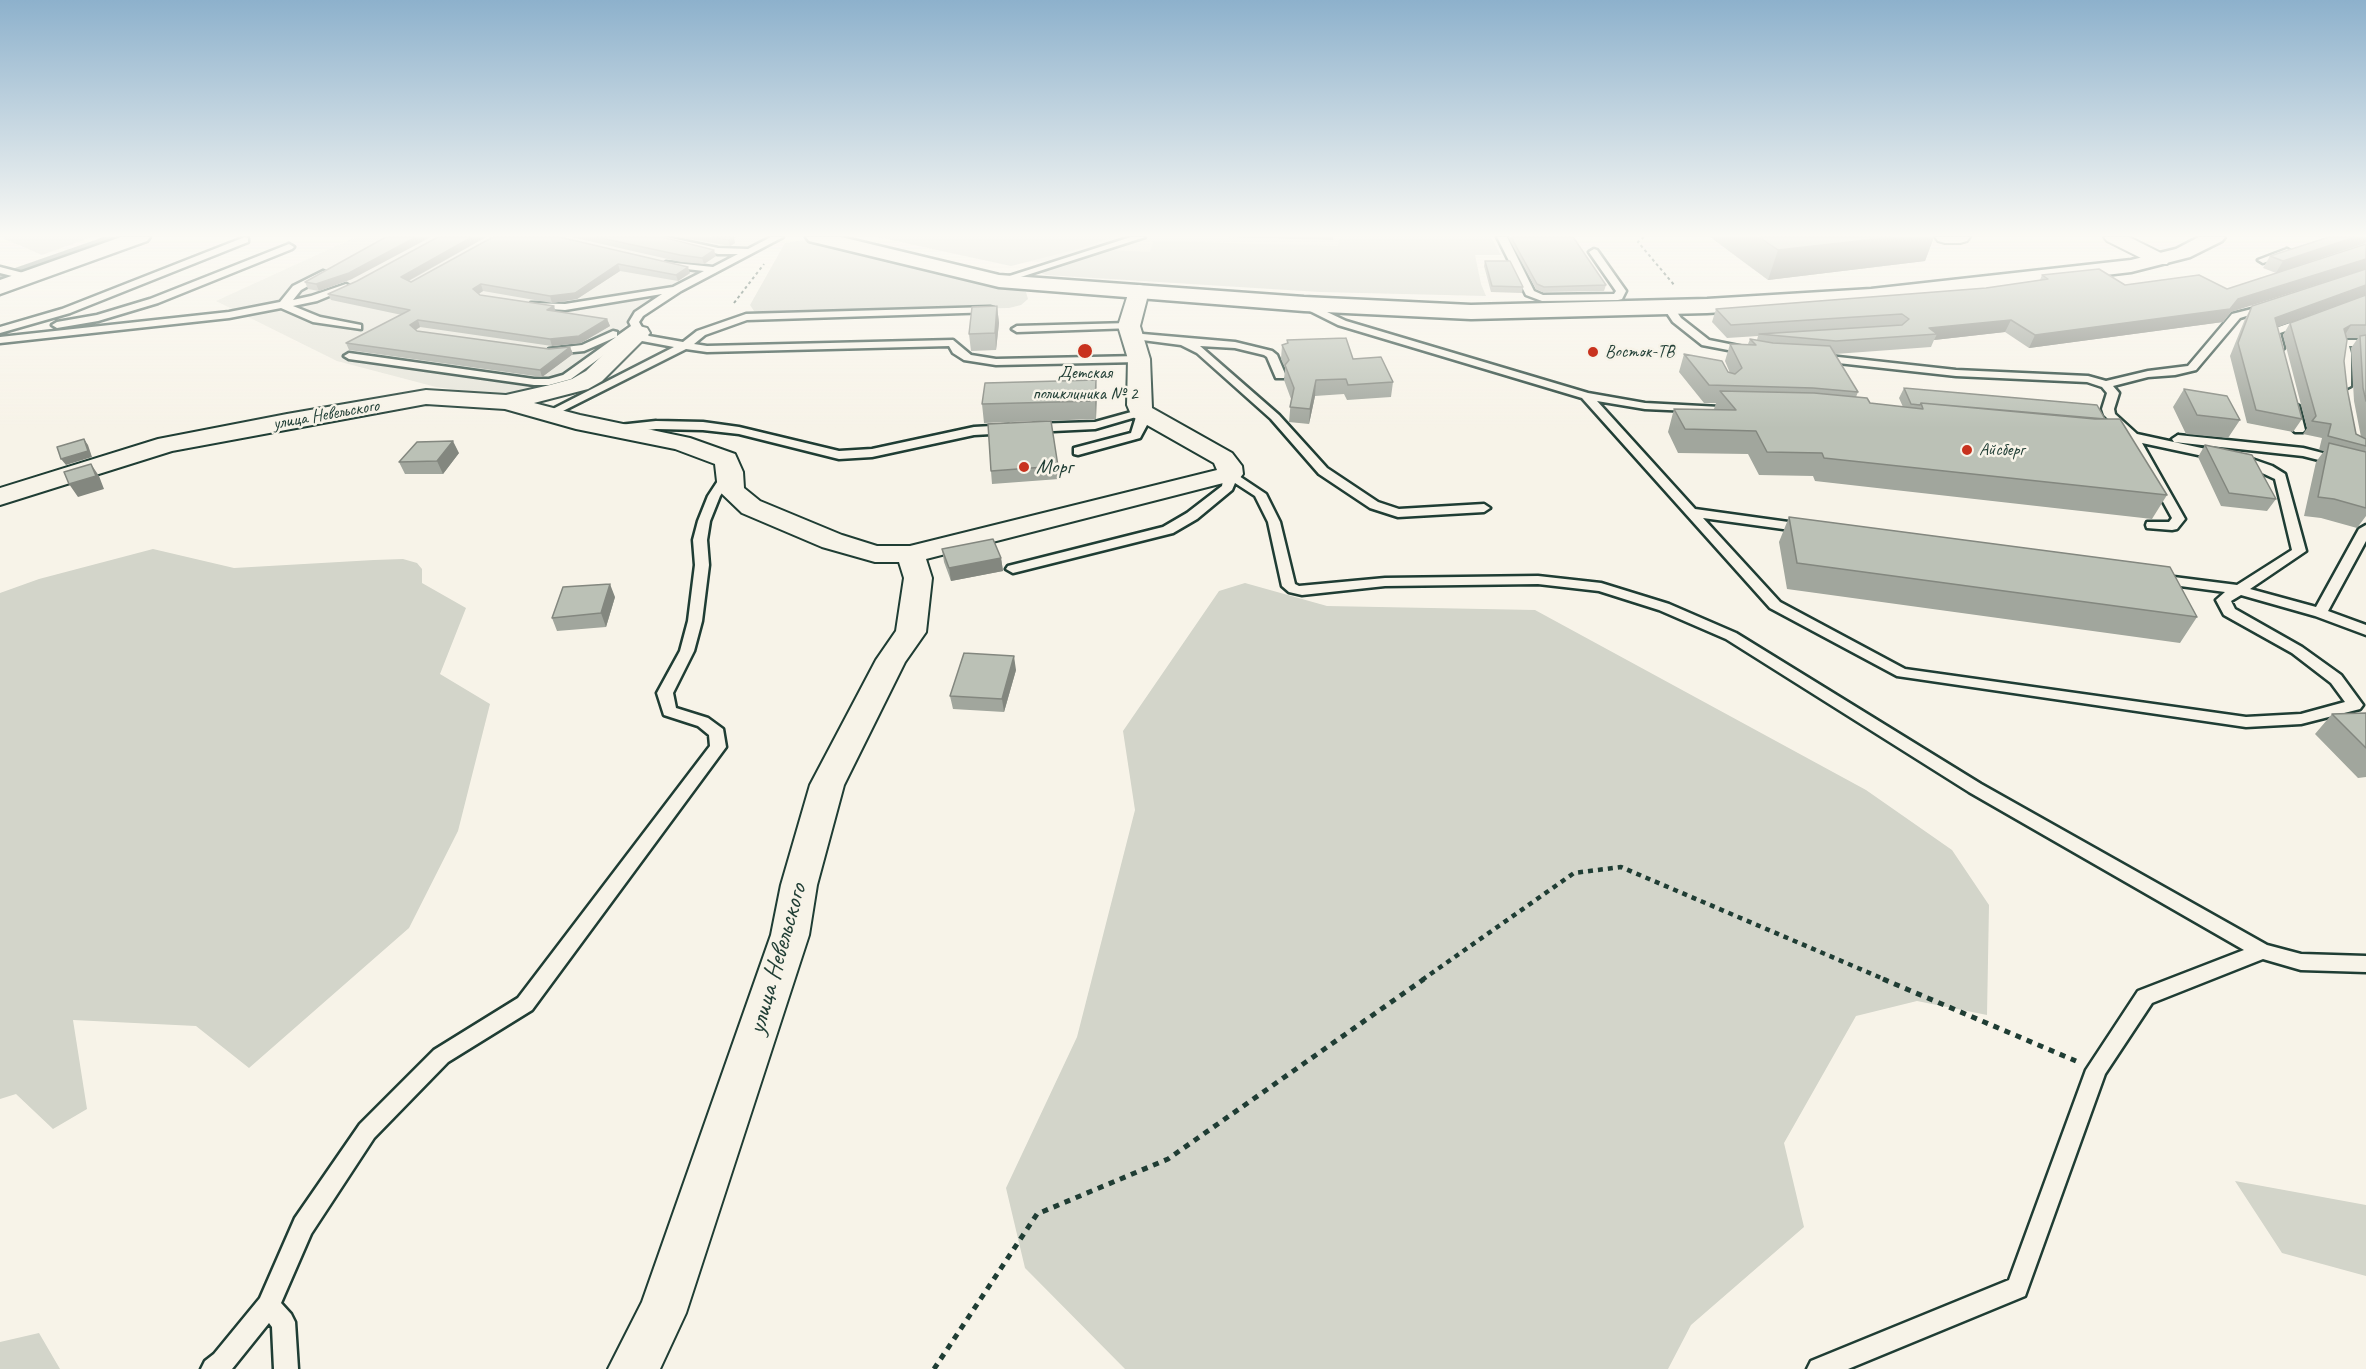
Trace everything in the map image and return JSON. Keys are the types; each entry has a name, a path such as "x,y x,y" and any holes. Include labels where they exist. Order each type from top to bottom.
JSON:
{"street":[{"path":"506,402 549,415 681,443 726,459 730,471 731,490 751,507 832,541 875,554 910,554 1230,474 1229,466 1223,458 1142,412 1139,405 1139,359 1130,331 1137,301"},
{"path":"1264,301 1438,311 1598,303 1692,307 1791,301"},
{"name":"улица Невельского","path":"0,497 167,444 426,397 506,402 580,384 594,376 636,328"},
{"name":"улица Невельского","path":"633,1369 662,1313 790,935 799,885 826,785 891,660 911,632 918,578 910,554"}],"lane":[{"path":"0,331 91,301"},
{"path":"0,331 98,318 154,301"},
{"path":"283,305 286,301"},
{"path":"0,340 181,321 299,301"},
{"path":"529,304 552,308 605,301"},
{"path":"349,356 534,382 549,382 567,377 636,328 639,314 660,301"},
{"path":"1555,301 1568,304"},
{"path":"1598,303 1605,301"},
{"path":"2106,385 2148,374 2192,368 2236,316 2280,302"},
{"path":"1304,304 1342,323 1586,396 1645,406 1747,410"},
{"path":"283,305 317,320 357,327"},
{"path":"1668,307 1677,320 1706,343 1714,360"},
{"path":"549,415 685,345 700,333 746,317 991,310"},
{"path":"2282,357 2274,332 2315,317"},
{"path":"636,328 646,339 707,349 953,344 957,351 968,358 996,362 1139,359"},
{"path":"541,349 571,351 636,328"},
{"path":"1017,329 1130,331 1183,342 1234,345 1272,355 1280,376"},
{"path":"1183,342 1201,351 1235,380 1275,417 1323,471 1374,505 1398,513 1484,508"},
{"path":"1706,343 1758,347"},
{"path":"2346,401 2344,374 2346,353 2343,343 2366,343"},
{"path":"1811,358 1956,374 2088,379 2106,385 2114,393 2108,409 2110,415 2133,437 2179,519 2172,526 2152,525"},
{"path":"1586,396 1775,605 1902,673 2246,722 2301,719 2355,705 2336,679 2297,650 2229,612 2223,600 2299,551 2281,477 2268,469 2248,462 2133,437"},
{"path":"2291,399 2299,429"},
{"path":"615,430 656,425 703,426 739,431 839,455 872,453 974,431 1095,425 1142,412 1141,425 1136,435 1078,451"},
{"path":"2093,436 2203,440 2303,452 2366,468"},
{"path":"213,1369 222,1362 268,1306 303,1226 367,1131 441,1056 525,1004 718,747 717,733 703,722 669,711 665,693 687,651 695,621 702,565 700,540 704,521 714,496 730,471"},
{"path":"1013,569 1168,530 1192,516 1228,487 1230,474 1260,495 1274,522 1289,586 1294,590 1385,582 1538,580 1601,587 1664,607 1731,636 1975,788 2262,951 2301,962 2366,964"},
{"path":"1690,512 1819,530"},
{"path":"2320,613 2366,529"},
{"path":"2145,577 2239,590 2320,613 2366,630"},
{"path":"1819,1369 2017,1288 2096,1070 2145,997 2262,951"},
{"path":"268,1306 283,1322 286,1369"}],"path":[{"path":"1687,301 1692,307"},
{"path":"934,1369 1036,1214 1168,1159 1574,873 1621,867 2096,1070"}],"shaded area":[{"path":"216,301 651,301 576,373 553,387 504,396 436,387 337,361"},
{"path":"752,301 1026,301 1021,305 1009,308 766,313 754,311 750,305"},
{"path":"153,549 234,568 403,559 417,563 422,569 422,583 466,608 440,674 490,704 458,831 409,928 249,1068 196,1026 73,1020 87,1109 53,1129 16,1094 0,1099 0,593 39,579"},
{"path":"1245,583 1327,606 1535,610 1866,790 1952,850 1989,905 1987,1015 1917,1001 1856,1016 1784,1143 1804,1227 1691,1325 1668,1369 1125,1369 1025,1268 1006,1188 1077,1037 1135,810 1123,731 1219,591"},
{"path":"2235,1181 2366,1205 2366,1276 2282,1253"},
{"path":"39,1333 60,1369 0,1369 0,1342"}],"building":[{"path":"363,301 520,301 554,306 547,310 607,319 579,336 550,339 418,320 410,325 417,331 549,349 570,347 540,370 346,343 410,310"},
{"path":"1820,301 2236,301 2230,309 2035,335 2011,320 1929,328 1937,334 1836,341 1759,334 1902,325 1909,319 1902,314 1731,325 1716,309"},
{"path":"2268,301 2322,301 2275,318 2302,419 2256,410 2238,343 2252,306"},
{"path":"2350,301 2366,301 2366,325 2351,325 2344,329 2347,340 2344,361 2356,434 2366,439 2366,446 2328,436 2331,424 2312,421 2316,416 2290,323"},
{"path":"997,306 995,333 969,334 972,307"},
{"path":"2366,335 2366,401 2360,336"},
{"path":"1346,338 1353,359 1381,357 1393,382 1348,385 1346,379 1316,380 1310,409 1290,407 1294,388 1285,365 1289,360 1282,345 1288,343 1287,340"},
{"path":"1750,339 1773,343 1830,346 1858,392 1813,388 1709,385 1684,354 1722,361 1728,372 1735,374 1742,368 1730,344 1756,345"},
{"path":"1096,380 1095,401 982,404 985,383"},
{"path":"1904,388 2097,405 2105,419 1911,404"},
{"path":"2184,389 2227,396 2240,420 2197,415"},
{"path":"1720,391 1814,393 1867,398 1870,403 1923,409 1921,403 2095,419 2120,419 2167,495 1824,458 1822,453 1767,452 1756,431 1685,429 1674,409 1736,410"},
{"path":"1051,421 1058,466 991,471 988,424"},
{"path":"84,439 88,451 61,459 57,447"},
{"path":"453,441 437,461 399,462 417,442"},
{"path":"2329,443 2366,452 2366,508 2318,497"},
{"path":"2205,445 2252,455 2276,499 2229,493"},
{"path":"91,464 96,476 69,484 64,472"},
{"path":"1789,517 2170,567 2197,617 1797,563"},
{"path":"993,539 1001,558 949,568 942,549"},
{"path":"610,584 601,613 552,618 563,587"},
{"path":"964,653 1014,656 1002,699 950,696"},
{"path":"2366,713 2366,748 2332,714"}],"place":[{"name":"Детская поликлиника № 2","path":"1085,351"},
{"name":"Восток-ТВ","path":"1593,352"},
{"name":"Айсберг","path":"1967,450"},
{"name":"Морг","path":"1024,467"}]}
